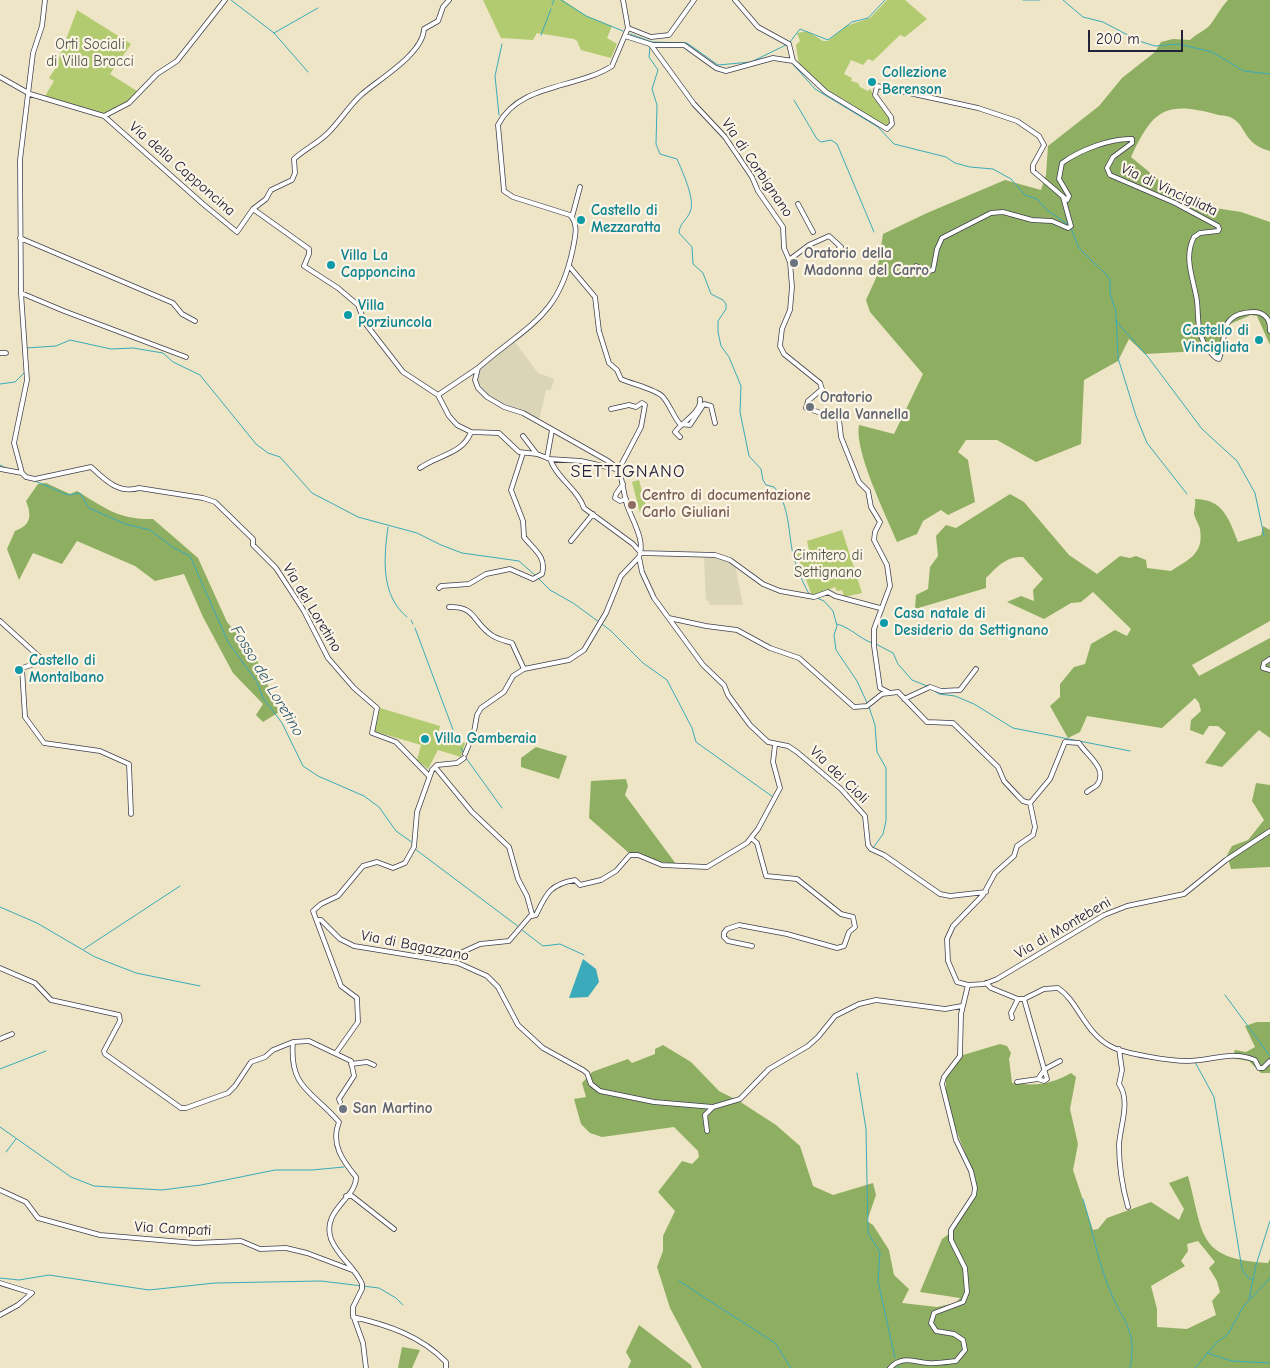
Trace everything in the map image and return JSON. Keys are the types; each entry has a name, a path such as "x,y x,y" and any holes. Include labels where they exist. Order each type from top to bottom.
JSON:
{"street":[{"path":"22,473 14,443 27,380 21,293 20,160 24,122 30,94 33,53 42,26 45,0"},
{"path":"0,77 30,94 104,116 129,103 157,74 176,61 225,0"},
{"path":"253,209 266,199 270,190 292,180 295,173 294,158 324,137 360,96 404,61 424,36 424,29 438,21 443,7 449,0"},
{"path":"572,217 513,197 504,191 498,125 510,110 538,92 584,80 612,66 627,32 623,0"},
{"path":"627,32 651,37 669,35 694,0"},
{"path":"735,0 758,27 790,45 793,61"},
{"path":"627,32 651,45 684,45 716,68 726,71 773,58 793,61 826,92 885,129 888,129 892,124 891,117 875,94 877,86 978,108 1027,126 1040,136 1044,145 1043,151 1033,165 1033,171 1063,196 1069,227 1052,221 1032,220 1003,212 991,212 942,238 937,249 933,270 916,266 908,275"},
{"name":"Via di Corbignano","path":"651,45 694,104 725,136 752,177 758,191 783,227 784,248 789,260 792,286 790,310 782,329 780,346 784,354 820,383 822,389 808,401 806,408 839,419 841,437 859,482 870,495 871,507 880,524 875,532 874,540 887,565 890,586 880,608"},
{"name":"Via della Capponcina","path":"104,116 234,230 239,231 253,209 309,249 310,254 304,266 338,288 358,305 366,323 404,372 438,394 452,420 471,432"},
{"name":"Via di Vincigliata","path":"1063,196 1067,200 1070,198 1059,179 1062,163 1074,155 1103,144 1132,139 1134,142 1112,157 1107,168 1110,176 1174,202 1218,226 1219,229 1194,237 1190,250 1197,302 1197,322 1202,341 1213,356 1219,359 1224,329 1229,319 1238,314 1250,312 1265,316 1270,322 1270,332"},
{"path":"438,394 478,368 547,311 559,294 569,266 576,230 572,217 580,187"},
{"name":"Via di Corbignano","path":"798,204 817,241"},
{"path":"789,260 817,241 831,237 841,247 835,252"},
{"path":"20,238 173,303 182,314 195,321"},
{"path":"569,266 595,297 599,331 609,363 617,370 621,379 636,387 656,392 663,397 672,415 680,424 690,425 704,404 708,403 711,406 714,422"},
{"path":"21,293 186,357"},
{"path":"0,353 6,353"},
{"path":"478,368 475,380 478,388 487,397 601,456 618,469 623,484 626,500 620,501 616,498 616,494 623,484"},
{"path":"680,438 675,432 680,424 698,410 700,399"},
{"path":"618,469 641,426 645,405 642,403 636,407"},
{"path":"611,409 629,405 636,407 643,417"},
{"path":"552,430 548,459 555,471 579,496 584,508 633,544 640,555"},
{"path":"420,468 436,457 460,449 471,432 496,433 523,453 536,454 548,459 618,469"},
{"path":"523,436 536,454"},
{"path":"439,588 441,586 469,584 486,574 510,568 529,577 538,577 543,570 543,560 522,532 523,520 511,490 523,453"},
{"name":"Via del Loretino","path":"0,469 22,473 26,477 35,479 91,467 110,484 130,491 139,488 203,498 215,502 253,539 253,544 276,568 304,611 328,658 354,688 377,708 372,733 396,742 429,776"},
{"name":"Via dei Cioli","path":"626,500 638,531 642,572 651,593 703,665 724,685 728,695 761,737 775,745 788,746 797,752 854,802 865,816 868,845 875,852 884,855 940,894 950,896 986,892"},
{"path":"571,541 593,514"},
{"path":"336,1053 358,1022 357,998 341,986 313,913 314,910 338,896 363,866 377,862 392,868 408,860 414,847 417,812 429,776 435,767 443,763 457,763 465,756 481,708 504,692 512,677 524,669 569,660 584,650 606,613 621,576 640,555 715,555 730,560 763,584 780,591 814,597 828,592 835,596 880,608 874,629 874,646 880,688 888,692 898,692 927,722 953,723 998,767 1004,781 1018,796 1030,803 1035,827 1034,835 1017,846 1014,856 995,873 986,892 953,926 947,939 947,953 951,971 957,982 968,985 962,1006 960,1056 944,1077 942,1088 956,1140 970,1171 975,1188 974,1195 951,1230 951,1240 965,1268 967,1292 963,1302 934,1313 931,1323 936,1331 954,1334 963,1340 966,1350 956,1360 925,1363 906,1359 894,1364 890,1368"},
{"path":"449,607 459,606 468,609 493,636 512,644 524,669"},
{"path":"669,618 737,630 770,648 800,658 854,707 867,706 876,698 888,692"},
{"path":"0,621 44,661 22,668 28,723 44,743 100,752 129,764 131,814"},
{"path":"1270,659 1264,663 1263,668 1270,670"},
{"path":"904,699 930,686 941,691 960,690 976,669"},
{"path":"1030,803 1050,779 1066,742 1079,743 1083,752 1097,766 1100,778 1097,784 1087,792"},
{"path":"443,961 480,944 509,941 532,916 536,915 543,899 558,883 574,880 580,885 601,880 616,872 630,855 638,855 662,865 707,867 744,845 758,829 780,788 773,762 775,745"},
{"path":"435,767 472,812 510,846 518,879 527,896 532,916"},
{"name":"Via di Montebeni","path":"968,985 986,983 1008,972 1104,915 1127,906 1184,894 1226,860 1270,831"},
{"path":"750,838 757,844 766,876 797,879 841,914 853,918 856,922 849,932 844,946 837,948 740,925 728,929 724,933 724,937 728,940 752,946"},
{"name":"Via di Bagazzano","path":"317,920 321,920 340,939 354,946 465,965 493,981 518,1025 543,1048 587,1074 591,1084 600,1091 654,1102 713,1107 740,1099 769,1069 808,1046 835,1016 859,1004 876,1000 945,1009 962,1006"},
{"path":"0,968 35,982 51,1000 119,1015 120,1021 104,1051 105,1054 181,1108 186,1108 228,1093 251,1062 265,1057 273,1050 292,1042 309,1041 336,1053 351,1064 354,1076 339,1100"},
{"path":"986,983 990,988 1018,999 1024,999 1044,989 1058,988 1065,993 1086,1026 1111,1046 1119,1049 1188,1061 1234,1055 1255,1060 1259,1068 1262,1068 1270,1061"},
{"path":"1012,1018 1011,1013 1018,999"},
{"path":"1017,1082 1038,1079 1044,1081 1047,1079 1024,999"},
{"path":"0,1039 12,1034"},
{"path":"292,1042 294,1071 304,1090 330,1111 340,1122 336,1132"},
{"path":"1119,1049 1122,1070 1119,1084 1122,1089 1124,1106 1119,1144 1120,1166 1123,1190 1128,1207"},
{"path":"1038,1079 1044,1069 1060,1061"},
{"path":"351,1064 367,1062 374,1065"},
{"path":"707,1131 705,1115 713,1107"},
{"path":"336,1126 339,1156 356,1177 356,1182 332,1217 330,1237 362,1284 362,1289 353,1307 353,1318 363,1343 366,1368"},
{"name":"Via Campati","path":"0,1190 26,1202 38,1218 100,1236 195,1243 241,1241 260,1249 286,1248 307,1253 352,1270"},
{"path":"351,1190 352,1196"},
{"path":"346,1196 352,1196 394,1229"},
{"path":"0,1283 32,1294 18,1305 0,1315"},
{"path":"353,1318 408,1333 441,1357 446,1362 446,1368"}],"shaded area":[{"path":"514,341 538,373 554,379 551,390 546,390 539,420 526,412 501,404 487,394 477,381 479,370"},
{"path":"704,557 720,558 735,565 743,605 709,605 709,601 706,600"}],"green space":[{"path":"483,0 563,0 587,16 612,26 607,38 617,44 611,58 581,50 574,39 537,33 533,40 501,38"},
{"path":"887,0 905,0 927,19 905,37 900,35 873,61 868,59 863,65 851,60 844,74 852,78 851,81 858,83 860,87 868,91 870,89 891,119 891,123 886,128 826,90 799,65 796,45 800,41 797,33 807,31 823,41 828,41 846,26 870,18"},
{"path":"1228,0 1270,0 1270,151 1254,144 1239,124 1230,117 1184,109 1162,113 1154,119 1146,129 1131,157 1177,195 1196,205 1241,212 1270,222 1270,345 1257,316 1251,315 1230,324 1217,350 1145,354 1129,339 1118,361 1084,380 1081,444 1036,462 997,440 966,440 958,452 968,460 975,502 948,515 941,510 923,521 917,534 897,542 866,466 861,450 859,425 894,434 923,374 870,312 866,300 876,278 883,234 1005,180 1041,190 1046,175 1048,146 1099,106 1122,78 1155,52 1161,42 1173,39 1190,40 1210,25"},
{"name":"Orti Sociali di Villa Bracci","path":"77,10 131,44 110,74 137,91 127,103 103,114 45,96 54,81 49,78 55,69"},
{"path":"639,480 647,510 640,513 632,482"},
{"path":"46,483 70,494 77,491 104,508 121,515 153,519 198,558 227,622 246,644 259,664 279,712 263,722 256,715 263,704 233,673 203,617 184,574 155,581 135,566 77,541 62,564 33,553 19,580 7,549 15,531 24,526 29,519 26,501 38,484"},
{"path":"1010,494 1024,502 1069,555 1097,574 1120,556 1130,558 1136,556 1146,560 1147,568 1171,571 1189,559 1197,550 1201,537 1194,514 1195,499 1212,502 1224,512 1238,542 1261,535 1263,526 1270,530 1270,621 1192,665 1199,676 1270,638 1270,738 1259,730 1222,767 1205,763 1226,733 1218,726 1209,726 1203,735 1190,730 1191,720 1201,711 1199,703 1195,698 1162,728 1087,716 1080,732 1068,738 1050,706 1060,697 1060,684 1074,667 1085,664 1091,644 1115,630 1127,636 1131,629 1093,592 1081,602 1071,603 1044,619 1007,602 1021,596 1034,601 1033,590 1043,579 1023,557 1012,558 998,566 986,578 986,588 915,609 916,595 928,589 930,567 938,556 936,536 946,525 956,528"},
{"name":"Cimitero di Settignano","path":"842,530 862,593 844,597 842,590 837,591 835,587 812,596 797,554 809,550 807,541"},
{"name":"Villa Gamberaia","path":"380,708 440,726 438,735 465,743 461,757 438,750 428,769 417,760 421,745 373,731"},
{"path":"536,747 567,756 559,779 521,767 521,758"},
{"path":"626,779 628,786 625,795 676,864 655,861 637,853 629,853 589,818 591,781"},
{"path":"1256,783 1270,785 1270,867 1231,869 1227,855 1232,846 1248,840 1264,820 1252,801"},
{"path":"1257,1022 1270,1022 1270,1073 1261,1073 1249,1061 1232,1058 1235,1050 1246,1052 1255,1047 1245,1026"},
{"path":"1000,1044 1007,1046 1011,1053 1009,1059 1012,1083 1043,1084 1071,1073 1076,1077 1070,1109 1078,1144 1073,1170 1093,1230 1098,1229 1107,1218 1151,1202 1179,1220 1184,1209 1169,1183 1188,1176 1201,1228 1207,1240 1215,1249 1227,1256 1245,1260 1268,1263 1270,1259 1270,1368 702,1368 670,1308 657,1267 663,1251 663,1236 675,1211 658,1192 682,1161 692,1164 699,1157 698,1151 674,1127 602,1137 590,1133 581,1124 574,1099 586,1097 582,1083 592,1072 628,1059 632,1063 655,1054 655,1049 663,1045 691,1062 719,1091 739,1101 776,1125 800,1146 813,1186 833,1195 873,1183 876,1195 867,1221 873,1225 889,1250 894,1275 909,1289 902,1303 937,1307 956,1303 960,1298 920,1292 942,1239 953,1231 975,1196 976,1180 954,1125 946,1092 946,1078 963,1055","holes":["1198,1241 1215,1262 1209,1268 1217,1281 1220,1292 1212,1301 1216,1315 1187,1329 1157,1327 1157,1309 1151,1286 1185,1266 1181,1261 1188,1251 1187,1244"]},
{"path":"639,1325 691,1365 692,1368 628,1368 631,1361 626,1352"},
{"path":"402,1347 420,1350 412,1368 398,1368"}],"water":[{"path":"583,959 596,969 599,982 588,997 569,998"}],"waterway":[{"path":"231,0 274,33 308,72"},
{"path":"552,5 554,0"},
{"path":"561,0 586,16 623,31"},
{"path":"790,42 800,29 828,40 852,22 868,18 885,0"},
{"path":"1023,0 1040,0"},
{"path":"1063,0 1083,17 1103,22 1139,41 1155,46 1178,44 1212,52 1244,71 1270,74"},
{"path":"274,33 318,8"},
{"path":"541,35 551,9"},
{"path":"630,34 652,42 687,43 718,65 751,62 786,45 788,47"},
{"path":"499,115 495,76 502,44"},
{"path":"650,47 649,57 658,70 652,89 657,105 656,144 660,154 677,159 688,186 691,200 690,212 680,227 679,233 692,247 693,264 703,273 711,294 723,300 726,304 726,309 718,321 718,332 721,346 729,357 741,386 740,412 749,456 761,469 766,485 774,487 783,502 788,519 794,559 809,594"},
{"path":"791,62 815,89 878,127 894,144 946,157 955,163 970,167 993,169 1011,179 1025,195 1037,199 1048,211 1069,225"},
{"path":"794,100 817,139 821,142 831,140 837,144 874,232"},
{"path":"1071,228 1079,248 1100,269"},
{"path":"1102,270 1110,279 1110,293 1116,312 1118,358 1136,416 1147,443 1187,494"},
{"path":"1115,320 1148,357 1202,429 1237,461 1255,493 1264,536"},
{"path":"26,348 56,346 70,340 111,349 133,348 163,353 173,362 200,375 256,444 268,453 280,457 312,493 358,517 417,533 462,553 519,561 536,576"},
{"path":"0,384 15,382 25,372"},
{"name":"Fosso del Loretino","path":"0,465 6,468"},
{"name":"Fosso del Loretino","path":"35,481 68,495 80,493 89,508 125,524 150,530 174,548 190,556 228,642 257,682 263,698 282,723 303,766 318,776 364,796 379,807 396,831 413,843"},
{"path":"388,527 385,551 388,587 398,608 407,617"},
{"path":"539,579 550,590 573,603 610,630 643,663 667,680 692,728 696,742 773,797"},
{"path":"817,598 824,601 833,611 837,626 834,635 836,650 857,681 869,707 875,725 877,752 886,768 886,821 883,834 873,848"},
{"path":"411,620 413,624"},
{"path":"837,624 872,643"},
{"path":"415,628 458,743"},
{"path":"876,644 893,653 898,664 912,680 927,686 939,694 955,696 974,704 1013,728 1130,751"},
{"path":"461,748 464,754"},
{"path":"466,758 502,808"},
{"name":"Fosso del Loretino","path":"415,849 519,927"},
{"path":"84,949 180,886"},
{"path":"0,907 37,923 95,957 136,973 200,986"},
{"path":"522,930 543,946 560,944 584,955"},
{"path":"1225,995 1270,1056"},
{"path":"0,1069 46,1051"},
{"path":"1195,1062 1214,1097 1242,1269 1247,1277 1253,1280"},
{"path":"857,1073 866,1129 868,1233 880,1252 878,1281 895,1358"},
{"path":"0,1127 71,1177 94,1186 162,1190 201,1185 275,1170 312,1170 344,1167"},
{"path":"6,1152 16,1139"},
{"path":"1083,1199 1105,1278 1130,1334 1132,1343 1130,1368"},
{"path":"1249,1299 1256,1265 1270,1221"},
{"path":"0,1278 19,1280 49,1275 149,1290 215,1283 321,1281 379,1288 396,1298 403,1305"},
{"path":"1195,1368 1216,1343 1228,1334 1243,1307 1270,1278"},
{"path":"679,1281 775,1343 791,1368"},
{"path":"1207,1353 1232,1361 1270,1363"}],"place":[{"name":"Collezione Berenson","path":"872,82"},
{"name":"Castello di Mezzaratta","path":"581,220"},
{"name":"Oratorio della Madonna del Carro","path":"794,263"},
{"name":"Villa La Capponcina","path":"331,265"},
{"name":"Villa Porziuncola","path":"348,315"},
{"name":"Castello di Vincigliata","path":"1259,340"},
{"name":"Oratorio della Vannella","path":"810,407"},
{"name":"Centro di documentazione Carlo Giuliani","path":"632,505"},
{"name":"Casa natale di Desiderio da Settignano","path":"884,623"},
{"name":"Castello di Montalbano","path":"19,670"},
{"name":"Villa Gamberaia","path":"425,739"},
{"name":"San Martino","path":"343,1109"}],"district":[{"name":"SETTIGNANO","path":"628,472"}]}
